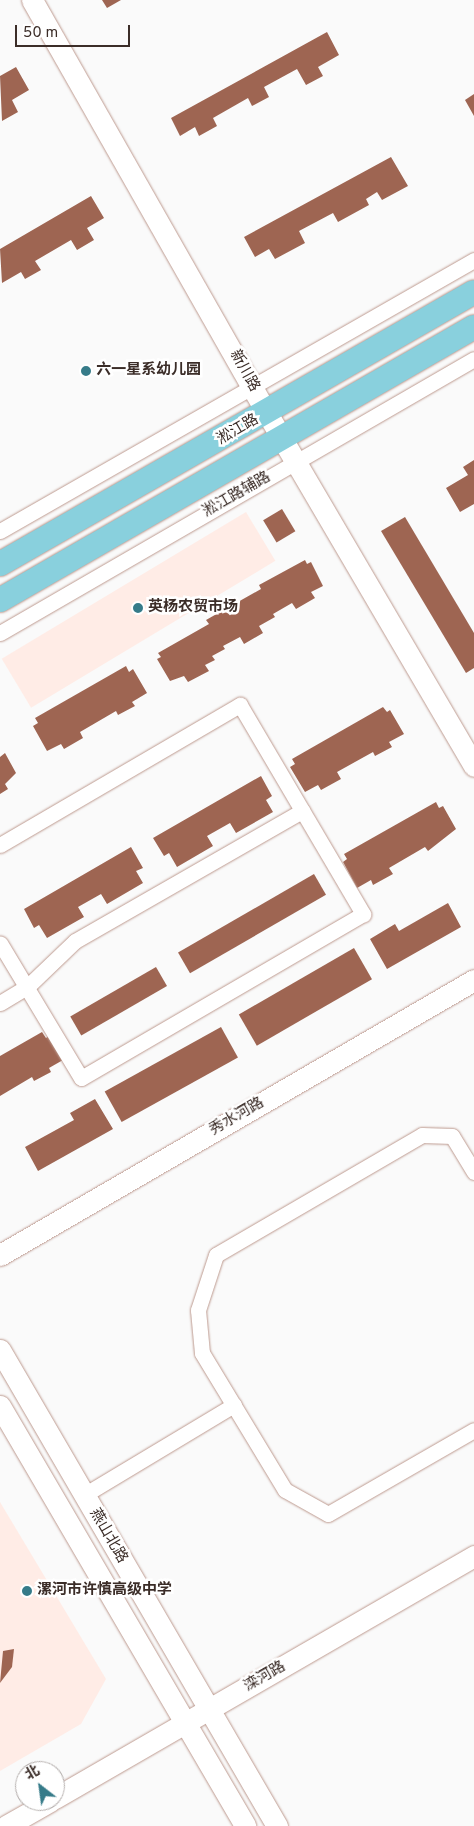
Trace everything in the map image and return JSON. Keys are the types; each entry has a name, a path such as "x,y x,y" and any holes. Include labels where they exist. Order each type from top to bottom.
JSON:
{"main road":[{"name":"淞江路","path":"0,564 267,413 474,292"},
{"name":"淞江路","path":"0,600 474,327"}],"street":[{"name":"新川路","path":"32,0 281,438 474,766"},
{"path":"0,531 474,260"},
{"name":"淞江路辅路","path":"0,633 474,359"},
{"path":"0,845 240,705 363,914 81,1078 0,942"},
{"path":"0,1003 27,987 75,941 302,811"},
{"name":"秀水河路","path":"0,1254 474,980"},
{"path":"474,1172 452,1136 422,1135 216,1255 198,1310 202,1353 285,1490 328,1514 474,1430"},
{"name":"燕山北路","path":"0,1350 277,1826"},
{"path":"84,1496 234,1405"},
{"name":"燕山北路","path":"0,1406 245,1826"},
{"name":"滦河路","path":"65,1792 474,1556"},
{"path":"6,1826 32,1811"}],"shaded area":[{"name":"英杨农贸市场","path":"246,512 275,561 31,708 2,659"},
{"name":"漯河市许慎高级中学","path":"0,1502 106,1679 81,1724 0,1771"}],"building":[{"path":"102,0 121,0 107,8"},
{"path":"327,32 339,55 318,67 323,76 306,85 297,69 264,87 269,97 252,106 248,98 213,118 217,126 199,136 195,127 180,136 171,118"},
{"path":"16,67 29,90 12,100 18,112 2,121 0,76"},
{"path":"474,94 474,116 465,100"},
{"path":"391,157 408,186 382,200 377,192 366,199 369,205 338,222 333,213 299,231 305,243 275,259 269,249 255,257 244,237"},
{"path":"91,196 104,218 87,228 94,240 77,250 71,240 35,261 41,270 25,279 21,272 2,283 0,249"},
{"path":"474,460 474,504 460,512 446,488 468,475 463,467"},
{"path":"282,509 295,531 277,543 263,520"},
{"path":"405,517 474,633 474,668 466,673 381,531"},
{"path":"305,560 307,564 311,562 323,586 311,592 315,598 296,609 292,603 273,614 275,617 259,626 263,633 244,644 240,637 223,646 225,649 212,656 215,660 205,665 209,671 188,682 184,676 170,681 157,659 161,657 158,653 209,624 206,620 261,589 259,585"},
{"path":"126,666 129,672 133,669 147,693 132,702 135,706 118,715 116,711 80,732 83,738 64,749 61,744 47,751 33,726 38,723 35,718"},
{"path":"383,707 387,712 390,710 404,734 389,742 392,747 375,756 373,752 337,772 341,779 321,790 318,785 305,792 290,767 295,764 292,759"},
{"path":"5,753 16,773 5,784 8,789 0,794 0,757"},
{"path":"261,776 272,796 266,800 273,812 236,833 230,823 207,836 213,846 177,867 169,853 164,856 153,838"},
{"path":"436,802 439,808 443,806 456,829 428,851 425,847 389,868 393,874 373,885 371,880 357,888 343,862 347,859 344,854"},
{"path":"131,847 143,868 136,871 143,883 107,904 101,894 78,907 84,917 47,938 39,925 34,928 24,909"},
{"path":"314,874 326,895 190,973 178,952"},
{"path":"448,903 461,927 387,969 370,939 395,924 399,931"},
{"path":"354,948 372,979 257,1046 239,1014"},
{"path":"156,967 167,986 81,1036 70,1016"},
{"path":"221,1027 238,1058 122,1122 105,1091"},
{"path":"42,1032 46,1038 49,1036 63,1060 49,1068 51,1072 34,1081 32,1077 0,1096 0,1056"},
{"path":"95,1099 113,1129 38,1171 25,1147 74,1120 70,1113"},
{"path":"14,1649 12,1667 0,1683 3,1651"}],"place":[{"name":"六一星系幼儿园","path":"86,371"},
{"name":"英杨农贸市场","path":"138,608"},
{"name":"漯河市许慎高级中学","path":"27,1591"}]}
